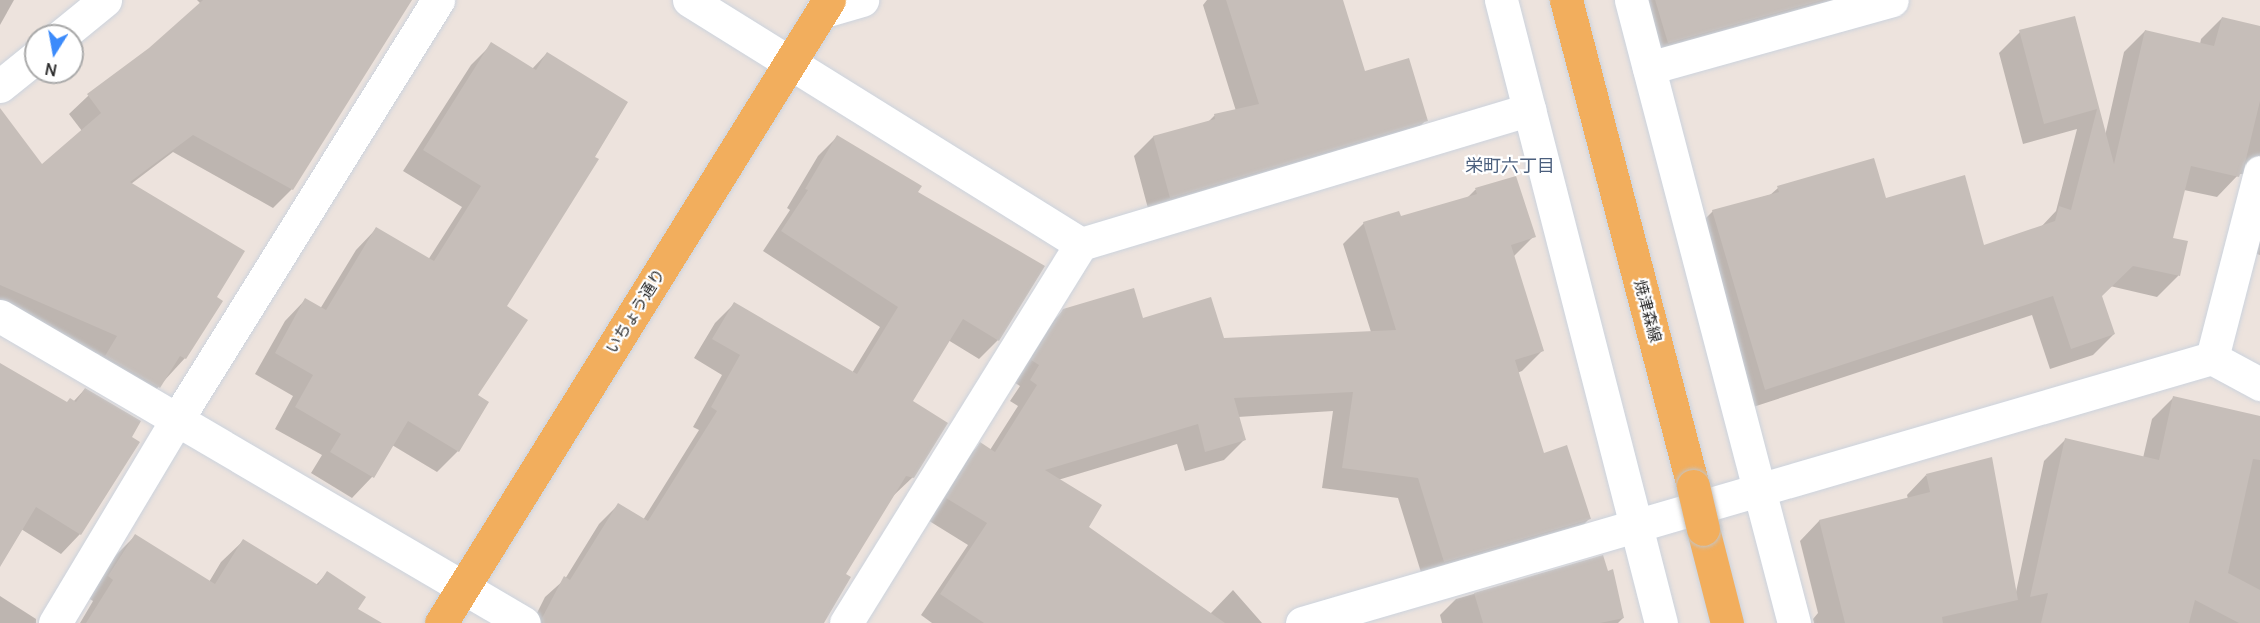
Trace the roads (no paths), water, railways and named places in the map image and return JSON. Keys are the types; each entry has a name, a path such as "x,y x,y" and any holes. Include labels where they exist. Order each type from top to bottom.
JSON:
{"main road":[{"name":"焼津森線","path":"1566,0 1727,623"},
{"name":"いちょう通り","path":"441,623 825,6"}],"street":[{"path":"76,24 105,0"},
{"path":"55,623 177,421 438,0"},
{"path":"689,0 1081,244"},
{"path":"825,6 862,0"},
{"path":"1501,0 1661,623"},
{"path":"1631,0 1794,623"},
{"path":"1648,68 1892,0"},
{"path":"0,86 24,67"},
{"path":"846,623 1081,244 1529,110"},
{"path":"2212,358 2260,172"},
{"path":"0,316 524,623"},
{"path":"1302,623 2212,358 2260,384"}],"district":[{"name":"栄町六丁目","path":"1510,165"}]}
